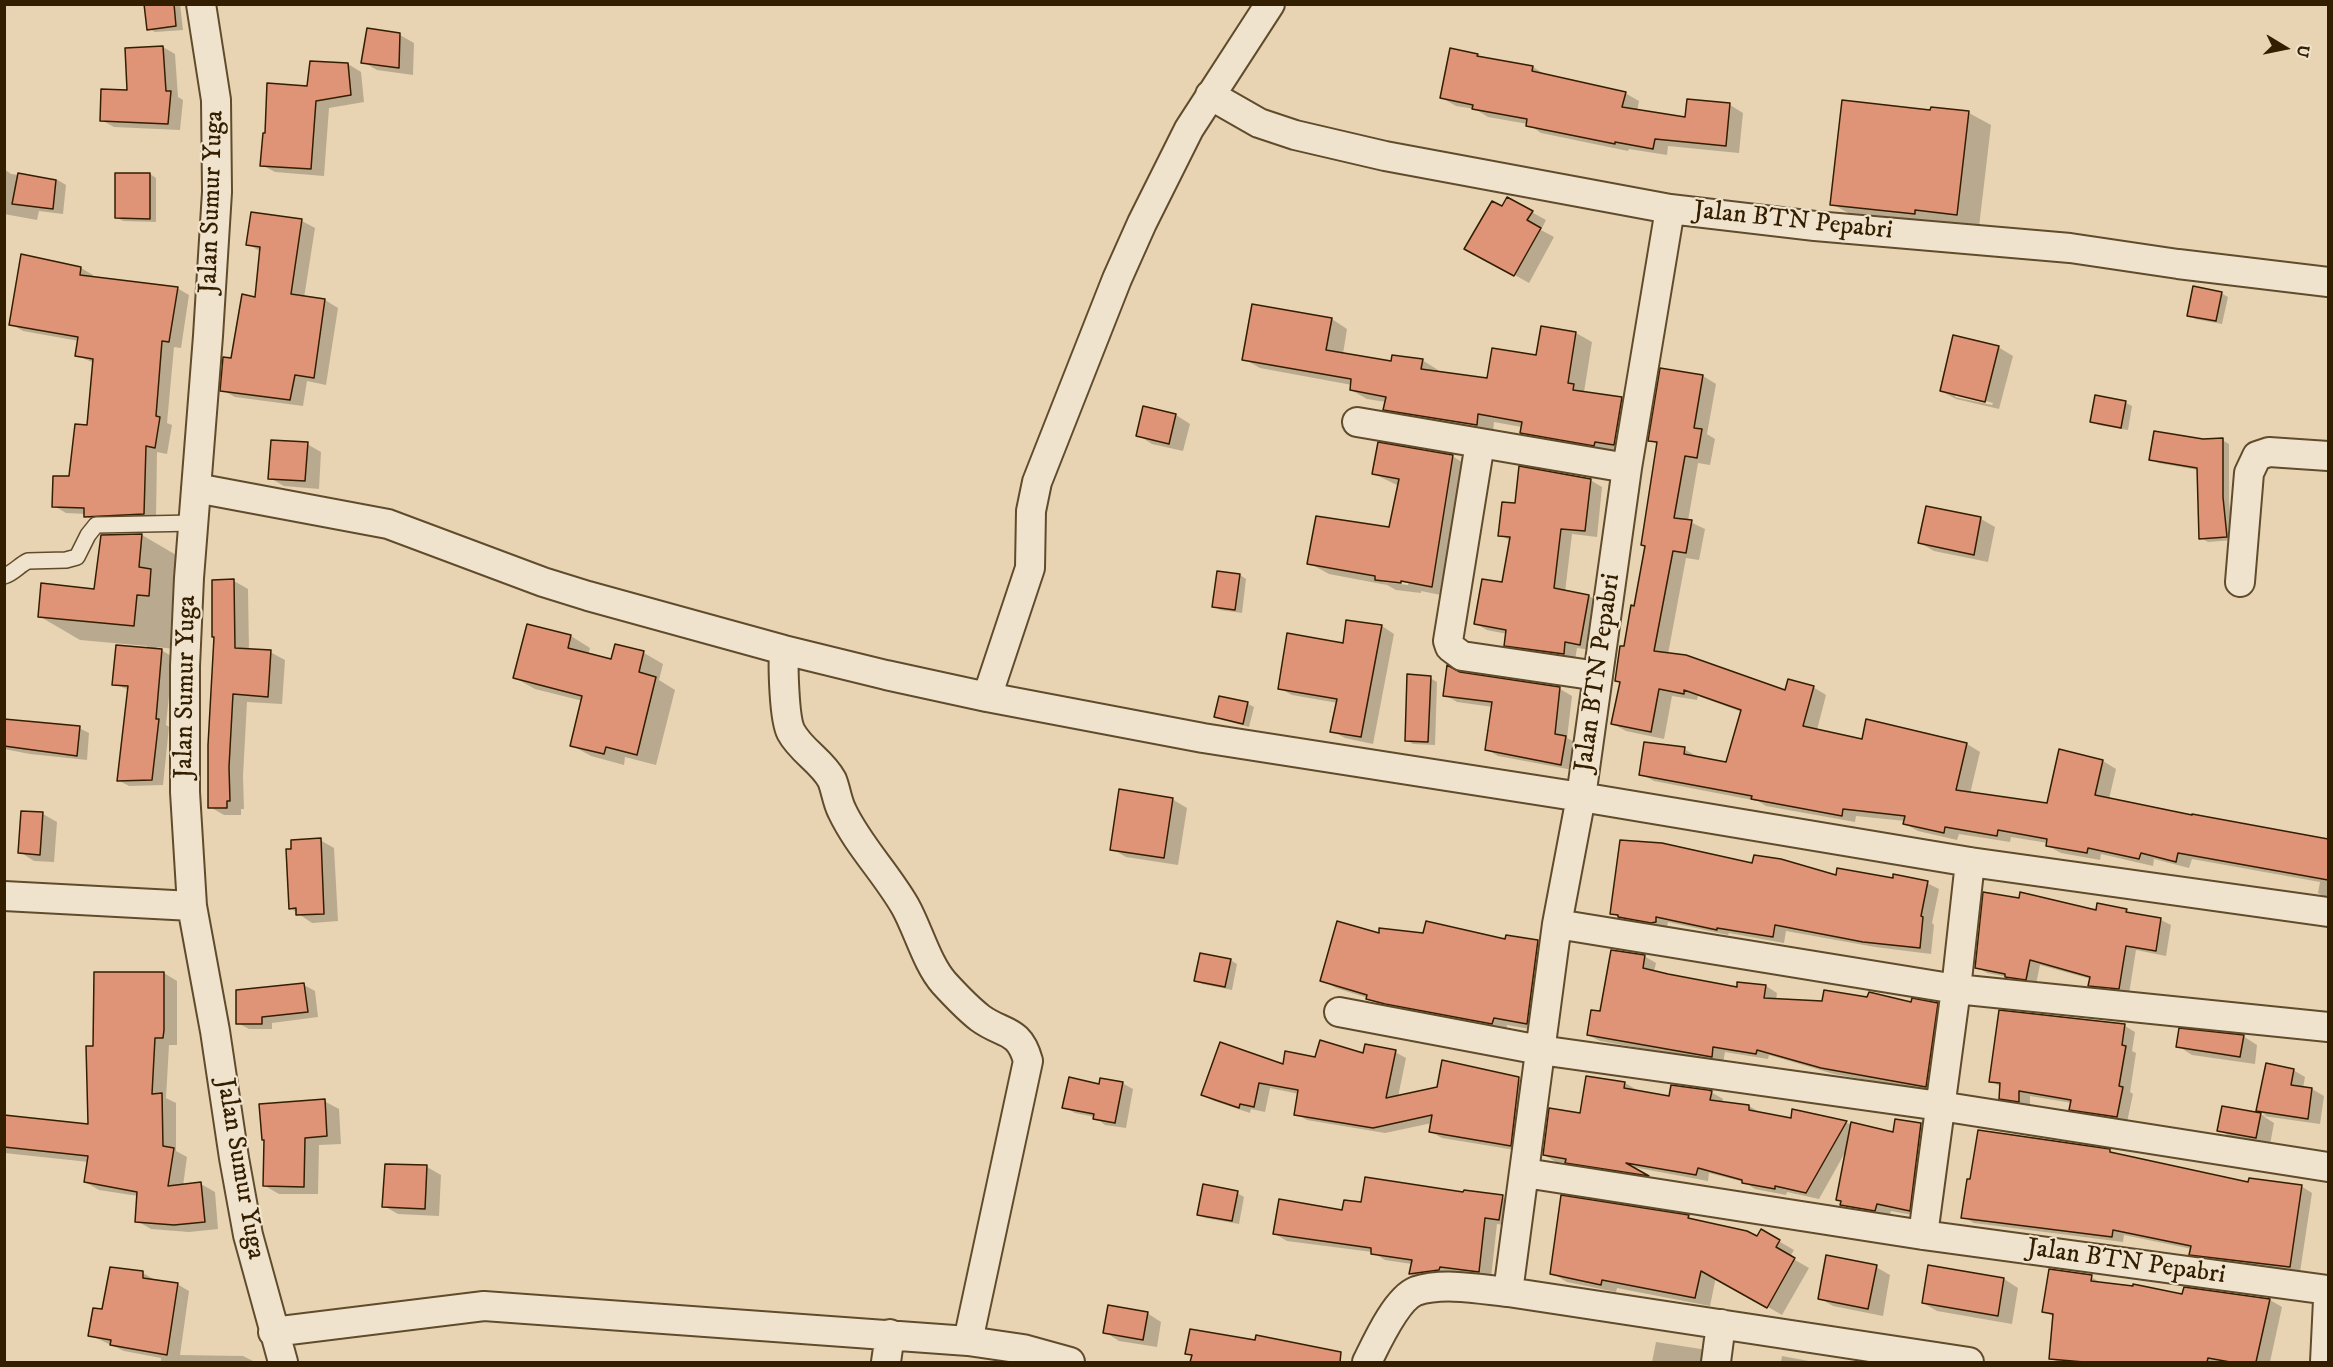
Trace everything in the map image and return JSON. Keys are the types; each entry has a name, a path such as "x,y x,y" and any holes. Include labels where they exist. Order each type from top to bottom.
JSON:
{"street":[{"name":"Jalan Sumur Yuga","path":"201,4 216,99 217,192 185,666 184,792 192,906 248,1235 283,1362"},
{"path":"987,697 1030,568 1031,511 1037,482 1134,242 1189,129 1270,4"},
{"path":"1210,95 1259,123 1295,135 1385,156 1670,209"},
{"name":"Jalan BTN Pepabri","path":"1508,1292 1557,924 1581,797 1627,468 1670,209 1827,227 2070,248 2328,282"},
{"path":"1357,422 1627,468"},
{"path":"1480,443 1448,641 1450,647 1462,656 1598,676"},
{"path":"2240,582 2249,473 2257,456 2270,452 2328,456"},
{"path":"196,488 388,524 554,586 784,650 886,675 987,697 1203,738 1581,797"},
{"path":"784,650 783,677 790,730 803,749 819,762 832,780 842,811 903,903 920,934 932,966 941,980 982,1019 1016,1037 1024,1048 1028,1061 968,1341"},
{"name":"Jalan BTN Pepabri","path":"1581,797 1970,862 2328,912"},
{"path":"1923,1235 1956,989 1970,862"},
{"path":"4,896 192,906"},
{"path":"1557,924 1956,989 2328,1027"},
{"path":"1340,1012 1540,1050 1940,1106 2328,1167"},
{"name":"Jalan BTN Pepabri","path":"1525,1173 1923,1235 2328,1290"},
{"path":"1367,1362 1389,1318 1415,1292 1457,1286 1969,1362"},
{"path":"2325,1362 2328,1300"},
{"path":"273,1332 484,1306 968,1341 1023,1349 1070,1362"},
{"path":"1716,1362 1721,1324"},
{"path":"886,1362 890,1335"}],"lane":[{"path":"4,576 14,573 28,561 66,560 77,557 96,525 194,523"}],"building":[{"path":"144,4 174,4 176,26 147,30"},
{"path":"367,28 400,33 399,68 361,63"},
{"path":"163,46 166,91 171,91 168,124 100,121 101,89 127,90 125,48"},
{"path":"1450,48 1478,54 1477,56 1533,66 1532,71 1626,92 1622,107 1685,117 1687,99 1730,103 1726,146 1655,139 1653,149 1615,142 1615,144 1526,126 1527,119 1472,109 1473,105 1440,98"},
{"path":"310,61 348,63 351,95 316,101 311,169 260,166 263,133 265,133 267,83 307,86"},
{"path":"1842,100 1930,110 1931,107 1969,111 1957,215 1915,210 1915,214 1830,205"},
{"path":"18,173 56,180 53,209 12,204"},
{"path":"115,173 150,173 150,219 115,218"},
{"path":"1507,197 1533,211 1527,220 1541,228 1514,276 1464,249 1492,201 1502,206"},
{"path":"251,212 302,219 291,294 325,299 314,378 295,375 290,400 220,391 223,357 231,358 242,294 255,297 260,247 246,245"},
{"path":"21,254 81,267 80,275 178,287 169,342 162,341 156,416 160,417 155,448 146,446 144,514 84,517 84,508 52,507 53,476 69,476 75,424 87,425 93,359 75,356 78,337 9,325"},
{"path":"2193,286 2222,292 2216,321 2187,316"},
{"path":"1252,304 1332,318 1326,350 1391,361 1392,355 1423,359 1421,369 1487,378 1492,348 1536,355 1541,326 1576,332 1568,383 1574,384 1573,390 1622,397 1614,445 1595,442 1594,446 1520,433 1522,422 1478,414 1477,425 1383,410 1386,397 1350,390 1351,379 1242,360"},
{"path":"1953,335 1999,346 1985,402 1940,391"},
{"path":"1660,368 1703,375 1694,428 1702,429 1697,458 1685,456 1674,518 1692,520 1686,553 1673,551 1654,651 1686,655 1785,690 1788,679 1814,686 1803,726 1862,739 1866,719 1967,743 1956,790 2047,803 2059,749 2103,760 2095,795 2328,839 2328,880 2178,853 2176,862 2141,853 2139,859 2088,848 2087,853 2046,846 2047,839 1998,830 1997,836 1945,827 1944,833 1903,824 1905,816 1843,809 1842,816 1639,775 1644,742 1685,747 1684,754 1726,762 1741,710 1684,690 1684,694 1659,689 1651,732 1611,724 1620,682 1615,681 1620,646 1624,646 1631,605 1634,606 1645,546 1641,545 1657,442 1648,441"},
{"path":"2095,395 2126,401 2121,428 2090,422"},
{"path":"1143,406 1176,414 1169,444 1136,436"},
{"path":"2154,431 2203,439 2223,438 2223,497 2227,537 2199,539 2197,468 2149,460"},
{"path":"271,440 308,442 305,481 268,479"},
{"path":"1378,442 1453,455 1432,587 1401,581 1401,583 1375,580 1375,576 1307,564 1316,516 1389,527 1399,479 1372,474"},
{"path":"1519,466 1591,479 1585,531 1561,529 1554,588 1589,595 1580,645 1565,642 1564,654 1504,646 1506,630 1474,624 1482,579 1502,582 1510,537 1498,536 1502,502 1515,503"},
{"path":"1926,506 1981,517 1974,555 1918,543"},
{"path":"142,534 139,567 151,569 149,596 137,595 134,626 38,617 41,583 94,589 101,535"},
{"path":"1217,571 1240,574 1235,610 1212,607"},
{"path":"234,579 235,648 271,650 268,697 233,694 229,767 230,801 227,801 227,808 208,808 208,745 214,637 212,637 212,580"},
{"path":"1346,620 1382,625 1361,737 1330,732 1337,699 1278,689 1287,633 1343,643"},
{"path":"527,624 571,635 568,648 611,659 615,644 644,651 639,672 656,677 637,755 606,747 604,754 570,746 582,696 513,678"},
{"path":"116,645 162,649 156,719 159,719 152,780 117,781 128,686 112,685"},
{"path":"1447,665 1460,672 1560,687 1555,734 1566,736 1561,765 1485,750 1492,702 1443,696"},
{"path":"1407,674 1431,676 1428,742 1405,741"},
{"path":"1219,696 1248,702 1243,724 1214,717"},
{"path":"4,719 80,726 77,756 4,746"},
{"path":"1119,789 1173,798 1164,858 1110,850"},
{"path":"21,811 43,812 40,855 18,853"},
{"path":"321,838 324,914 296,915 296,908 289,909 286,849 291,849 291,840"},
{"path":"1620,840 1662,843 1752,863 1754,855 1781,859 1836,875 1837,868 1893,878 1893,874 1928,881 1921,916 1923,917 1920,948 1863,942 1775,925 1773,937 1717,928 1717,930 1656,917 1656,922 1651,923 1618,917 1618,915 1610,914"},
{"path":"1983,892 2019,898 2020,892 2096,910 2097,903 2127,909 2126,912 2161,918 2156,951 2126,946 2119,989 2088,986 2090,977 2030,960 2026,980 2005,977 2005,974 1975,968"},
{"path":"1337,921 1379,933 1379,928 1423,933 1426,921 1505,939 1506,935 1538,940 1527,1024 1494,1018 1492,1024 1385,1004 1366,999 1367,995 1320,981"},
{"path":"1611,950 1645,955 1643,968 1668,974 1737,987 1737,982 1766,985 1764,998 1822,1001 1824,990 1867,997 1869,992 1911,1002 1912,998 1938,1003 1926,1087 1821,1068 1757,1050 1756,1054 1713,1047 1712,1057 1587,1035 1591,1010 1600,1011"},
{"path":"1200,953 1231,959 1225,987 1194,981"},
{"path":"94,972 164,972 164,1030 163,1038 155,1038 152,1094 162,1093 163,1146 174,1148 168,1186 201,1182 205,1222 174,1225 135,1222 137,1192 84,1182 88,1156 4,1147 4,1115 88,1124 86,1046 93,1046"},
{"path":"304,983 308,1012 262,1017 262,1024 236,1024 236,990"},
{"path":"1999,1010 2125,1024 2122,1045 2126,1046 2119,1086 2123,1087 2117,1117 2069,1110 2071,1100 2019,1091 2019,1102 1999,1099 2000,1083 1989,1082"},
{"path":"2179,1028 2244,1035 2240,1057 2176,1047"},
{"path":"1320,1040 1363,1053 1365,1044 1396,1050 1386,1098 1437,1087 1442,1060 1519,1077 1511,1146 1429,1132 1432,1115 1373,1128 1294,1115 1298,1090 1259,1083 1254,1107 1240,1104 1239,1108 1201,1095 1220,1042 1283,1064 1285,1051 1315,1057"},
{"path":"2266,1063 2294,1069 2291,1085 2312,1088 2308,1119 2256,1111"},
{"path":"1586,1076 1625,1082 1624,1088 1669,1096 1671,1085 1708,1090 1712,1091 1710,1100 1749,1105 1749,1110 1791,1118 1792,1109 1847,1121 1806,1193 1775,1186 1775,1189 1742,1183 1742,1180 1698,1168 1696,1175 1626,1163 1649,1176 1565,1163 1566,1159 1543,1155 1549,1108 1580,1113"},
{"path":"1069,1077 1099,1084 1100,1078 1123,1082 1115,1123 1093,1119 1094,1114 1062,1108"},
{"path":"325,1099 327,1136 305,1138 304,1187 263,1186 264,1140 262,1140 259,1104"},
{"path":"2222,1106 2261,1113 2256,1138 2217,1131"},
{"path":"1895,1119 1921,1123 1910,1211 1877,1204 1875,1211 1840,1205 1841,1201 1836,1200 1851,1122 1893,1132"},
{"path":"1978,1130 2110,1149 2110,1152 2248,1182 2249,1178 2302,1185 2290,1267 2189,1255 2191,1246 2113,1230 2112,1237 1961,1218"},
{"path":"385,1164 427,1165 425,1209 382,1207"},
{"path":"1365,1177 1463,1192 1464,1190 1503,1195 1499,1220 1485,1218 1479,1272 1440,1267 1439,1270 1409,1274 1412,1260 1371,1254 1371,1248 1273,1234 1279,1199 1342,1210 1344,1200 1361,1202"},
{"path":"1203,1184 1238,1191 1232,1221 1197,1215"},
{"path":"1561,1195 1689,1215 1688,1218 1747,1231 1757,1236 1761,1229 1780,1240 1776,1247 1795,1258 1767,1308 1701,1271 1695,1298 1602,1280 1601,1285 1550,1274"},
{"path":"1826,1255 1877,1265 1868,1309 1818,1299"},
{"path":"1928,1265 2004,1278 1998,1316 1922,1303"},
{"path":"110,1267 143,1271 143,1278 178,1283 167,1355 110,1345 111,1340 88,1336 93,1308 102,1309"},
{"path":"2049,1269 2092,1275 2091,1281 2133,1286 2133,1284 2182,1294 2184,1287 2270,1299 2256,1362 2230,1362 2208,1358 2207,1362 2084,1362 2049,1359 2053,1314 2042,1312"},
{"path":"1108,1305 1148,1312 1143,1340 1103,1333"},
{"path":"1190,1329 1255,1340 1256,1335 1341,1352 1340,1362 1190,1362 1192,1355 1185,1354"}]}
